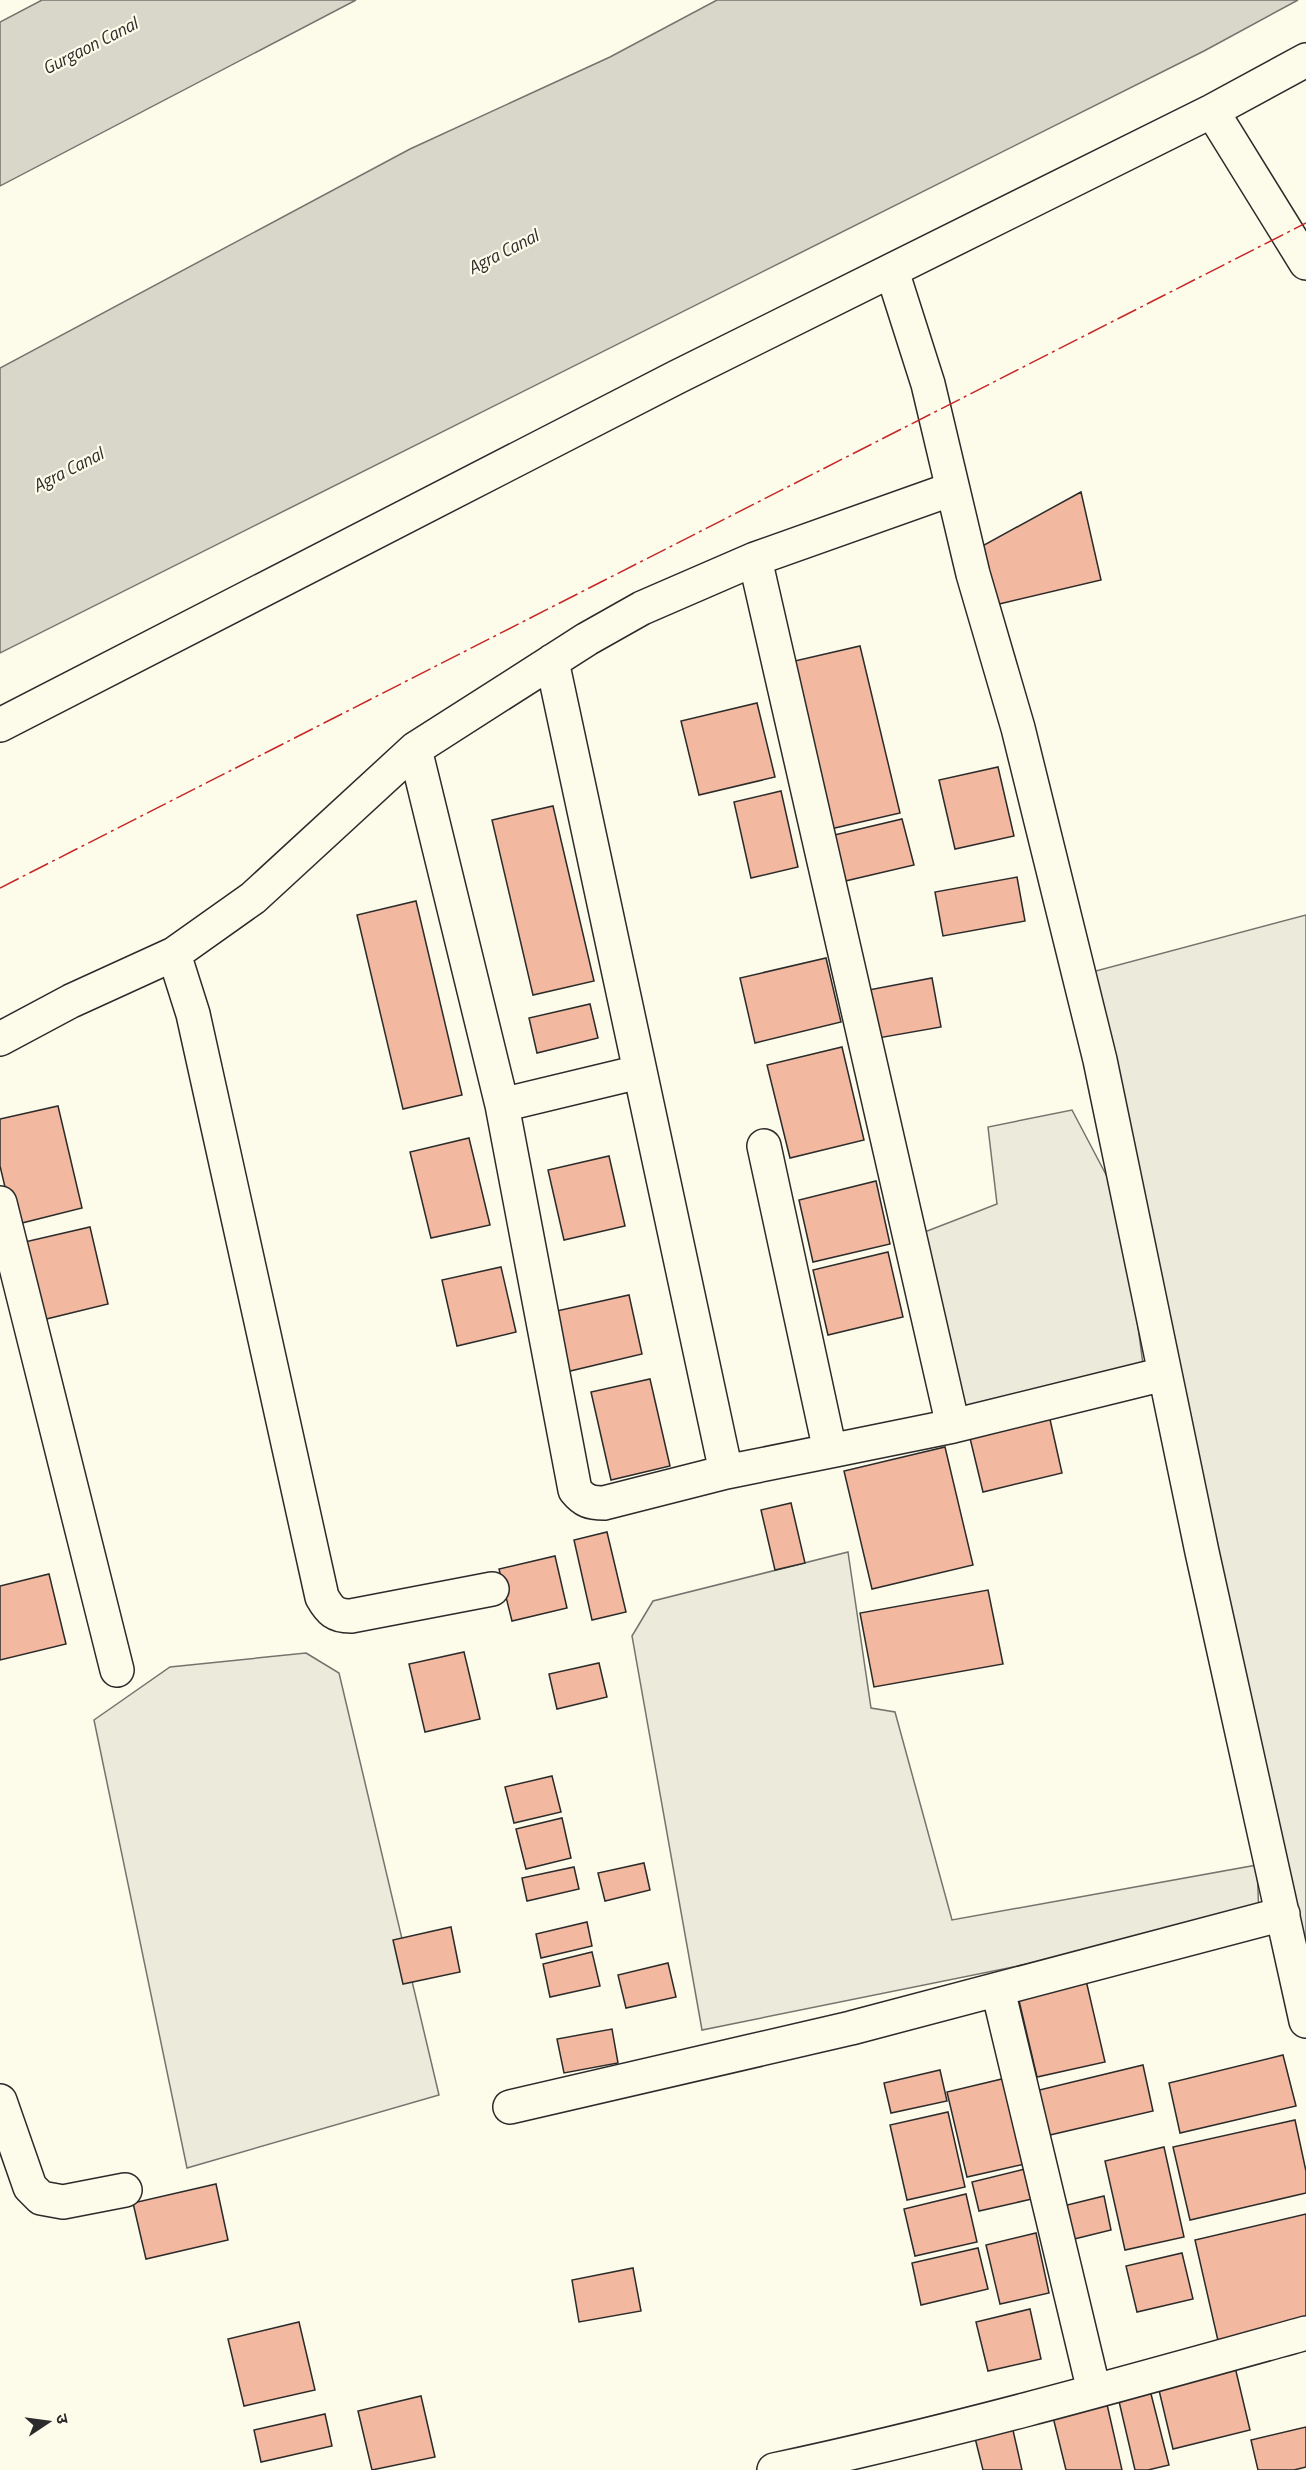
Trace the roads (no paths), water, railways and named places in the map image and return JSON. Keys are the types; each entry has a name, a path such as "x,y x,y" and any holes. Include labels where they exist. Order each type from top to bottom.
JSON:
{"street":[{"path":"0,725 667,382 1212,111 1306,60"},
{"path":"1212,111 1306,263"},
{"path":"892,271 928,384 973,574 1018,728 1094,1038 1164,1374 1306,2020"},
{"path":"0,1039 71,1001 174,954 253,898 415,749 552,661 642,608 756,560 952,489"},
{"path":"756,560 953,1426"},
{"path":"552,661 726,1472"},
{"path":"415,749 502,1105 575,1490 583,1500 604,1503 726,1472 953,1426 1164,1374"},
{"path":"174,954 193,1014 322,1597 336,1616 351,1617 492,1589"},
{"path":"502,1105 639,1072"},
{"path":"764,1146 830,1451"},
{"path":"0,1203 117,1670"},
{"path":"510,2106 808,2038 1282,1914"},
{"path":"998,1990 1094,2391"},
{"path":"0,2102 30,2187 40,2198 63,2202 125,2190"},
{"path":"774,2470 849,2454 1094,2391 1306,2333"}],"water":[{"name":"Gurgaon Canal","path":"42,0 356,0 0,186 0,22"},
{"name":"Agra Canal","path":"717,0 1298,0 1204,51 0,653 0,368 410,149 610,57"}]}
